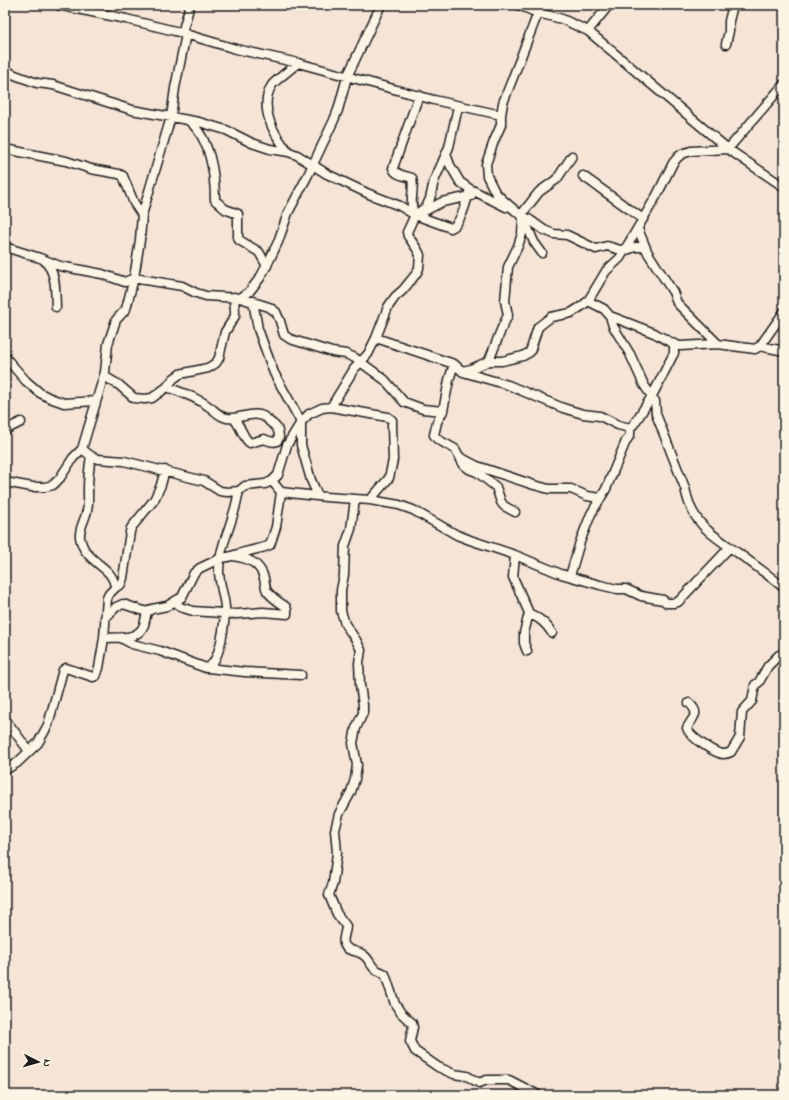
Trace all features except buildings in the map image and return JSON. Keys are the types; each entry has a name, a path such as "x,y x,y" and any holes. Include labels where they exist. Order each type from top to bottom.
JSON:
{"street":[{"path":"58,5 126,19 236,49 298,63 458,107 501,116"},
{"path":"5,482 32,487 45,487 53,485 60,478 72,458 82,449 104,376 108,344 116,320 126,309 134,278 142,215 171,117 190,5"},
{"path":"237,298 249,292 267,266 278,242 288,213 308,175 338,110 347,76 381,5"},
{"path":"518,5 538,13 562,19 588,31 728,149 784,186"},
{"path":"588,31 608,5"},
{"path":"726,44 733,5"},
{"path":"538,13 504,103 501,116 501,125 486,164 487,176 495,192 521,215 534,242 542,253"},
{"path":"290,152 274,132 267,112 266,100 272,84 298,63"},
{"path":"5,70 37,83 53,85 132,110 188,120 226,130 252,143 270,149 290,152 304,160 314,161 327,174 369,194 400,206 415,215 451,228 453,228 457,223 469,193"},
{"path":"462,371 471,369 489,361 502,361 523,356 530,352 538,327 551,317 575,311 588,301 606,271 615,265 624,251 657,195 673,163 678,157 692,151 728,149 784,84"},
{"path":"415,215 412,206 412,178 397,174 394,172 393,168 418,95"},
{"path":"331,407 354,369 368,354 388,307 416,274 419,268 420,255 407,232 415,215 426,207 430,199 434,181 449,147 458,107"},
{"path":"188,120 197,127 213,167 216,200 225,209 238,214 239,240 259,252 267,266"},
{"path":"5,148 66,160 91,169 119,174 122,176 134,203 142,215"},
{"path":"446,154 450,165 460,182 469,193"},
{"path":"489,361 508,315 506,301 508,267 520,240 521,215 539,192 557,179 572,156"},
{"path":"583,176 643,219"},
{"path":"415,215 442,202 469,193 485,196 549,232 567,235 596,249 607,246 624,251 635,247 645,247"},
{"path":"638,228 645,247 673,292 677,303 718,344"},
{"path":"5,247 42,258 60,266 102,274 125,282 134,278 182,286 206,296 237,298 253,301 269,307 276,312 284,335 290,339 332,352 346,354 361,362 385,380 404,402 423,409 443,411"},
{"path":"42,258 48,264 54,278 56,307"},
{"path":"104,376 119,385 134,398 145,399 152,398 167,387 173,379 180,374 208,368 216,363 219,358 225,332 235,316 237,298"},
{"path":"253,301 258,329 274,373 301,422 301,445 318,496"},
{"path":"588,301 604,309 610,316 613,326 630,354 644,385 655,401 656,414 695,516 715,536 768,574 784,588"},
{"path":"760,346 784,312"},
{"path":"610,316 654,332 677,345 718,344 752,349 760,346 784,351"},
{"path":"376,338 454,364 462,371 508,386 563,408 583,414 600,416 618,425 630,428"},
{"path":"570,576 580,542 592,511 606,489 626,441 630,436 630,428 652,396 677,345"},
{"path":"5,357 26,381 40,393 50,398 64,404 96,401"},
{"path":"454,364 449,380 443,411 437,422 434,435 437,439 455,449 464,465 477,472 496,486 501,502 504,506 514,512"},
{"path":"167,387 202,401 219,416 226,418 248,415 259,415 266,417 278,428 278,438 274,443 270,443 264,439 250,443 244,438 239,423 233,418"},
{"path":"82,449 98,459 124,461 165,470 204,481 220,491 239,491 245,486 272,482 278,475 287,446 301,422 309,414 322,408 331,407 388,417 392,420 392,469 389,478 370,500"},
{"path":"5,430 22,422"},
{"path":"91,456 88,475 88,506 81,528 80,538 88,554 96,564 108,571 112,576 115,582 115,588"},
{"path":"460,457 477,466 534,485 549,489 571,489 587,496 600,498"},
{"path":"5,770 17,763 38,743 48,725 63,670 66,668 93,677 96,676 99,668 104,638 107,598 115,588 121,584 131,528 154,500 161,485 165,470"},
{"path":"272,482 281,492 399,504 413,510 458,535 570,576 617,589 626,589 641,596 673,603 678,602 730,547"},
{"path":"208,668 215,660 224,631 225,606 219,571 224,540 234,515 239,491"},
{"path":"104,638 129,637 138,633 144,626 147,612 152,609 167,606 182,597 194,573 200,568 221,558 270,545 276,527 281,492"},
{"path":"587,496 592,511"},
{"path":"356,499 351,529 345,546 344,575 341,590 341,611 344,624 356,640 360,650 360,685 363,713 356,728 354,743 357,765 355,779 351,792 339,814 335,830 337,853 333,883 329,895 337,914 346,926 346,933 343,940 344,946 350,950 361,953 375,968 385,974 395,1004 401,1013 412,1023 410,1041 415,1051 438,1067 446,1071 467,1076 478,1083 487,1080 509,1080 538,1095"},
{"path":"515,555 513,577 529,613 524,633 524,643 527,651"},
{"path":"176,601 180,607 193,611 246,614 263,612 285,614 288,612 286,608 271,596 266,589 263,575 256,564 250,560 233,556"},
{"path":"106,618 116,607 123,604 147,612"},
{"path":"529,613 539,618 546,624 552,633"},
{"path":"117,637 132,644 160,650 208,668 244,672 301,675"},
{"path":"689,703 695,708 696,712 687,728 692,736 719,753 725,754 731,752 740,737 742,712 752,700 755,685 759,682 768,666 784,652"},
{"path":"5,719 29,751"}]}
